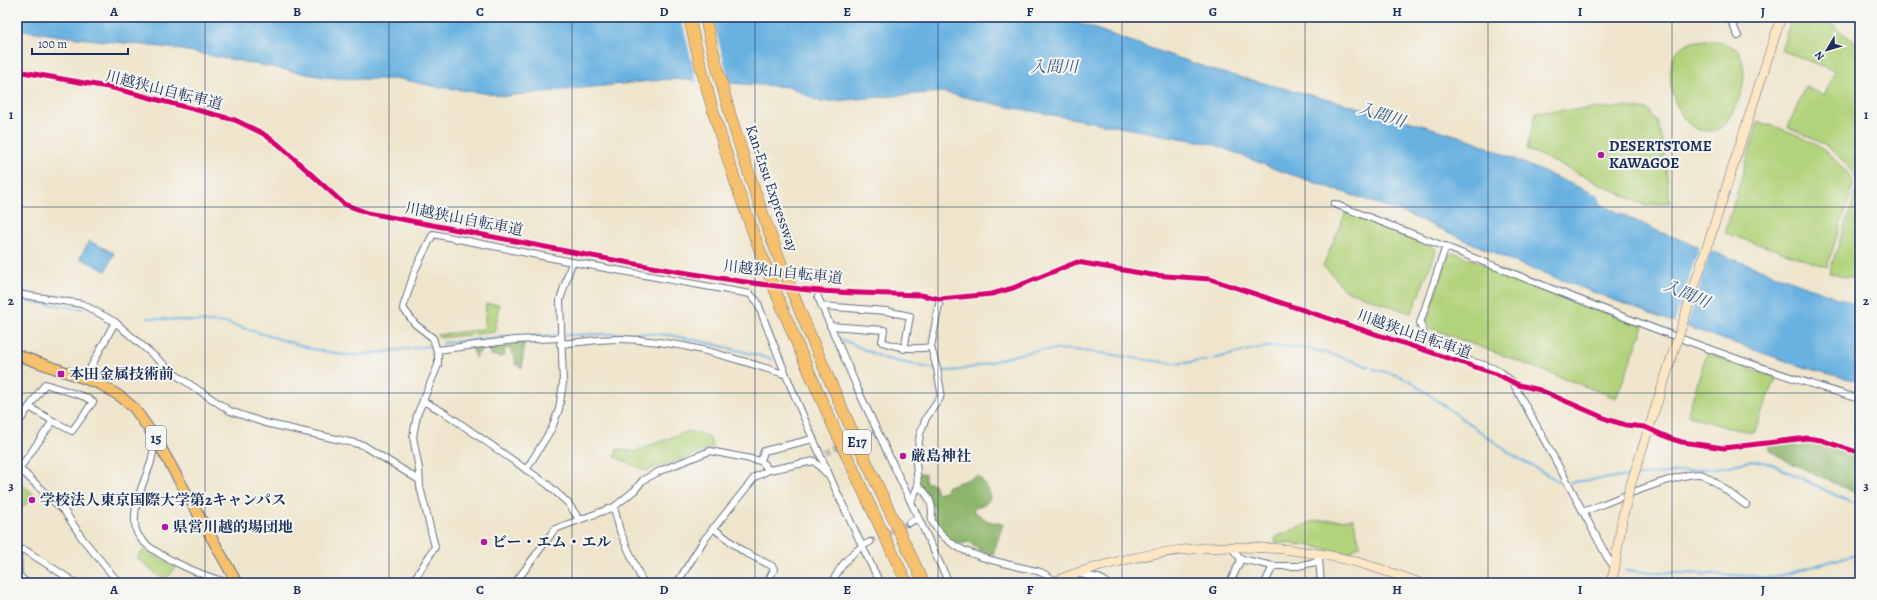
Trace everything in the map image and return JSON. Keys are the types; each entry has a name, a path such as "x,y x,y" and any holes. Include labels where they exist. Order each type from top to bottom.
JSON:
{"highway":[{"name":"Kan-Etsu Expressway","path":"689,17 704,77 740,195 779,301 824,406 907,583"},
{"name":"Kan-Etsu Expressway","path":"705,17 737,135 755,191 796,300 838,400 924,583"}],"main road":[{"path":"1610,583 1614,569 1622,520 1635,473 1781,17"},
{"name":"15","path":"17,355 85,378 107,388 127,402 144,420 156,439 237,583"},
{"path":"1053,582 1066,580 1078,572 1159,552 1231,547 1289,550 1319,558 1367,565 1414,582"}],"street":[{"path":"1729,17 1738,36"},
{"path":"1334,204 1700,345 1779,374 1860,399"},
{"path":"412,583 435,547 419,480 419,469 413,436 417,415 438,365 437,350 433,338 414,324 403,308 415,270 433,234 572,262 750,294 757,300 784,374 813,439 823,455 828,475 880,583"},
{"path":"1446,246 1420,323 1424,335 1428,342 1438,350 1497,370 1512,381 1614,569 1615,583"},
{"path":"526,470 552,428 559,409 563,383 560,341 560,300 572,262"},
{"path":"17,294 75,302 115,322 176,376 230,411 265,423 363,445 419,480"},
{"path":"818,297 874,431 912,502 949,583"},
{"path":"912,502 918,486 916,462 919,440 926,418 940,398 941,392 938,371 931,347 940,299"},
{"path":"822,306 886,311 910,316 904,349"},
{"path":"85,378 115,322"},
{"path":"830,326 884,330 882,342 904,349 931,347"},
{"path":"437,350 515,340 560,341 620,339 654,341 703,349 784,374"},
{"path":"17,425 29,407 45,384 84,397 93,402 72,431 29,407"},
{"path":"422,402 429,404 445,413 561,496 579,519"},
{"path":"53,421 18,467 64,512 82,538 120,583"},
{"path":"156,439 150,464 140,493 135,522 136,531 144,542 159,555 215,581 229,583"},
{"path":"761,461 764,451 813,439"},
{"path":"515,583 554,529 614,507 649,476 710,451 761,461 769,470"},
{"path":"679,582 713,528 747,485 758,475 769,470 814,461 828,475"},
{"path":"1583,512 1650,487 1696,473 1709,479 1746,505"},
{"path":"918,486 928,496 932,510 932,519 935,525 951,542 983,558 1039,571 1049,575 1053,582"},
{"path":"614,507 620,531 643,583"},
{"path":"909,523 918,518"},
{"path":"713,528 744,552 772,566 774,572 767,583"},
{"path":"832,583 847,559 862,546 870,542"},
{"path":"1231,547 1241,559 1273,566 1298,566 1319,558 1322,583"},
{"path":"27,583 18,576 18,550 24,550 76,583"},
{"path":"1230,583 1241,559"},
{"path":"1268,582 1273,566"},
{"path":"1078,572 1085,576 1101,578 1107,583"}],"green space":[{"path":"1792,17 1822,17 1860,46 1860,279 1829,273 1859,184 1845,163 1829,148 1811,137 1788,127 1805,87 1824,95 1835,71 1781,50"},
{"path":"1706,40 1727,44 1738,50 1744,71 1743,85 1739,99 1731,114 1720,128 1710,131 1695,128 1686,121 1679,111 1671,85 1673,60 1678,50 1681,47 1695,41"},
{"name":"DESERTSTOME KAWAGOE","path":"1624,107 1649,110 1658,124 1663,145 1670,202 1646,206 1527,149 1536,112"},
{"path":"1758,122 1800,136 1824,150 1845,170 1854,183 1827,267 1725,233"},
{"path":"1346,212 1435,248 1436,252 1412,312 1410,313 1343,289 1334,276 1323,266"},
{"path":"1455,253 1644,326 1616,398 1427,327 1426,322 1448,257"},
{"path":"486,304 499,304 495,332 440,338 437,335 484,329"},
{"path":"524,342 522,368 515,364 514,355 508,348 504,350 505,355 500,357 491,355 488,350 483,348 475,358 473,348"},
{"path":"1707,353 1776,378 1754,432 1729,428 1689,416 1689,409"},
{"path":"688,431 709,437 713,448 647,471 615,457 617,449 633,452"},
{"path":"1815,440 1860,454 1860,495 1787,461 1772,452 1768,446 1788,441"},
{"path":"918,474 925,474 925,482 934,484 937,493 945,491 948,486 978,476 986,485 990,497 989,500 973,511 988,521 1003,524 993,554 978,550 969,542 960,544 951,540 935,522 934,509 919,485"},
{"path":"17,480 34,495 17,513"},
{"path":"1353,519 1360,545 1347,554 1307,545 1275,542 1276,537 1314,521"},
{"path":"143,550 176,567 165,581 137,558"}],"water":[{"name":"入間川","path":"17,17 1061,17 1216,71 1381,113 1469,139 1596,195 1600,204 1660,232 1860,306 1860,382 1803,367 1653,315 1517,263 1402,212 1275,169 1213,144 1009,107 942,92 820,102 790,87 670,79 505,96 432,86 401,79 353,79 323,77 171,48 60,36 17,29"},
{"path":"89,241 114,253 106,271 80,258"}],"pier":[{"path":"681,17 712,17 730,84 697,83"},
{"path":"1700,245 1711,249 1686,328 1674,324"}],"waterway":[{"path":"17,300 83,309"},
{"path":"147,318 227,323 312,349 344,355 360,355 430,346"},
{"path":"443,343 500,337 641,333 670,335 772,359"},
{"path":"838,338 886,359 935,369"},
{"path":"1213,359 1267,347 1292,347 1319,351 1346,358 1369,367"},
{"path":"939,370 948,371 969,368 1014,355 1042,350 1080,351 1175,363 1208,360"},
{"path":"1373,369 1397,375 1412,382 1511,454 1558,481 1565,482"},
{"path":"1637,476 1725,467 1753,460 1772,464 1860,507"},
{"path":"1570,482 1631,476"},
{"path":"1626,571 1736,575 1772,578 1860,553"}],"tunnel":[{"path":"826,453 872,432"},
{"path":"870,542 909,523"}],"cycle path":[{"name":"川越狭山自転車道","path":"17,71 113,88 235,120 262,133 278,144 344,204 368,213 692,274 815,291 921,295 940,299 992,294 1013,288 1077,262 1152,275 1210,279 1496,374 1519,385 1540,390 1609,420 1626,425 1645,427 1682,442 1724,448 1807,438 1821,440 1860,453"}],"place":[{"name":"DESERTSTOME KAWAGOE","path":"1601,155"},
{"name":"本田金属技術前","path":"61,374"},
{"name":"厳島神社","path":"903,456"},
{"name":"学校法人東京国際大学第2キャンパス","path":"32,500"},
{"name":"県営川越的場団地","path":"165,527"},
{"name":"ビー・エム・エル","path":"484,542"}]}
